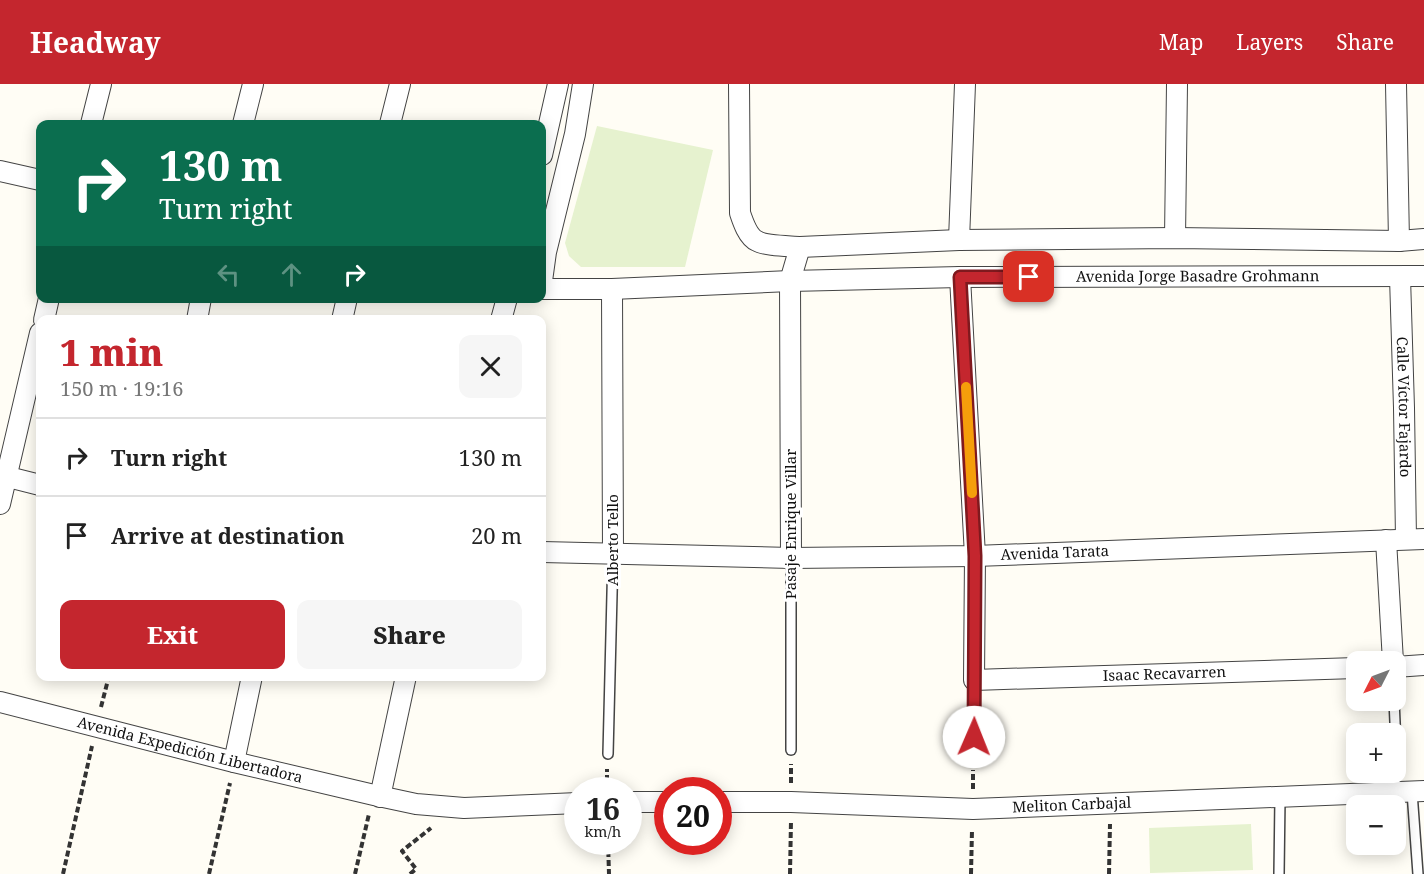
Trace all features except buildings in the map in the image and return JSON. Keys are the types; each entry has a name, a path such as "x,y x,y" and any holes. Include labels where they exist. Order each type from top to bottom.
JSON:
{"street":[{"path":"92,120 101,84"},
{"path":"244,120 253,84"},
{"path":"391,120 400,84"},
{"path":"546,137 558,84"},
{"path":"546,252 575,134 583,84"},
{"path":"740,84 740,213 747,231 756,241 800,247 959,240 1175,238 1424,240"},
{"path":"959,240 965,84"},
{"path":"1175,238 1177,84"},
{"path":"1396,84 1399,241"},
{"path":"0,171 36,179"},
{"name":"Pasaje Enrique Villar","path":"791,558 790,281 800,247"},
{"name":"Avenida Jorge Basadre Grohmann","path":"546,289 612,289 790,281 960,277 1424,276"},
{"path":"960,277 975,556 974,680"},
{"name":"Calle Víctor Fajardo","path":"1400,277 1404,408 1415,539"},
{"name":"Alberto Tello","path":"612,289 613,554"},
{"path":"0,504 3,476 36,348"},
{"path":"3,476 36,484"},
{"name":"Avenida Tarata","path":"546,552 791,558 975,556 1415,539"},
{"path":"1386,540 1392,651"},
{"path":"1406,666 1424,665"},
{"name":"Isaac Recavarren","path":"974,680 1346,668"},
{"path":"234,762 251,681"},
{"path":"405,681 377,796 416,804 464,808 564,804"},
{"name":"Avenida Expedición Libertadora","path":"0,702 377,796"},
{"name":"Meliton Carbajal","path":"732,802 973,809 1418,791"}],"lane":[{"name":"Alberto Tello","path":"608,754 613,554"},
{"name":"Pasaje Enrique Villar","path":"791,558 791,750"},
{"path":"973,757 974,680"},
{"path":"1418,791 1418,874"},
{"path":"1279,874 1280,798"}],"path":[{"path":"63,874 108,681"},
{"path":"790,874 791,750"},
{"path":"607,777 608,754"},
{"path":"971,874 973,757"},
{"path":"209,874 234,762"},
{"path":"355,874 377,796"},
{"path":"1109,874 1110,803"},
{"path":"410,874 416,869 402,851 434,826 442,806"},
{"path":"608,855 609,874"}],"green space":[{"path":"597,126 713,150 685,267 581,267 569,256 565,243"},
{"path":"1251,824 1253,870 1150,873 1149,828"}],"slow traffic":[{"path":"966,387 972,493"}],"route":[{"path":"974,737 975,556 960,277 1029,277"}]}
